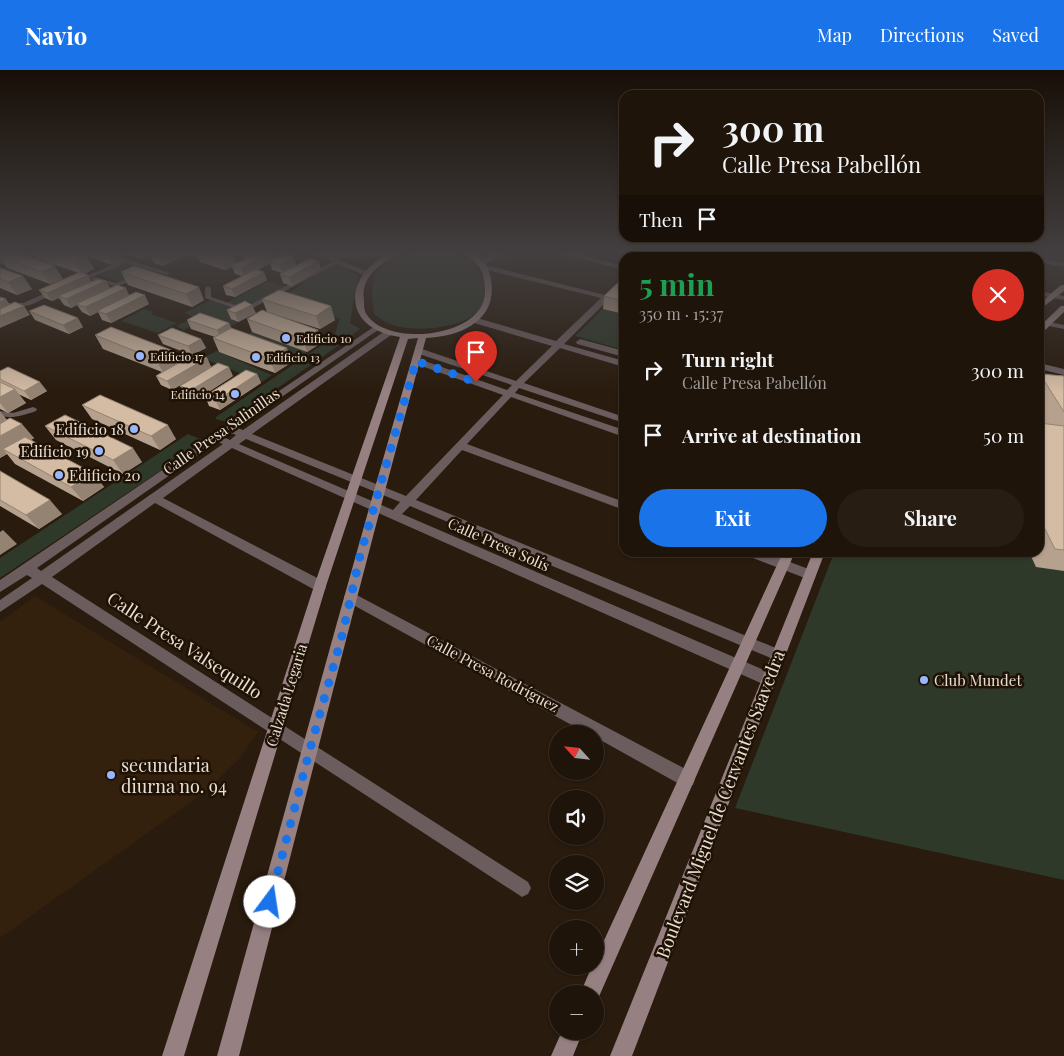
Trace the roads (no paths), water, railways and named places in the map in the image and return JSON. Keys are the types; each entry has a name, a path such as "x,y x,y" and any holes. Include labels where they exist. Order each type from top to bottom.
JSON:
{"main road":[{"path":"359,300 358,307 364,319 375,328 405,336 423,335 455,329 474,320 482,313 488,300"},
{"path":"1044,322 1064,308"},
{"path":"228,1056 379,488 423,335"},
{"name":"Calzada Legaria","path":"173,1056 320,586 405,336"},
{"name":"Boulevard Miguel de Cervantes Saavedra","path":"621,1056 817,557"},
{"name":"Boulevard Miguel de Cervantes Saavedra","path":"594,985 786,559"},
{"path":"562,1056 569,1040"}],"street":[{"path":"0,305 8,302 17,305 24,304 33,300"},
{"path":"214,300 245,310 264,300"},
{"path":"394,516 460,444 560,341 592,303 600,300"},
{"path":"482,313 619,362"},
{"path":"474,320 619,353"},
{"path":"1044,323 1064,328"},
{"name":"Calle Presa Salinillas","path":"0,586 375,328"},
{"name":"Calle Presa Salinillas","path":"0,607 388,333"},
{"path":"418,356 518,384 619,418"},
{"path":"418,356 509,393 619,432"},
{"path":"1044,359 1064,363"},
{"path":"1044,367 1064,372"},
{"path":"0,413 10,416 33,409"},
{"name":"Calle Presa Solís","path":"230,428 379,488 778,655"},
{"name":"Calle Presa Solís","path":"217,438 768,679"},
{"path":"460,444 619,504"},
{"path":"154,498 320,586"},
{"path":"786,559 810,575"},
{"name":"Calle Presa Valsequillo","path":"27,568 276,727 522,888"},
{"name":"Calle Presa Rodríguez","path":"351,597 687,779"}],"place":[{"name":"Edificio 10","path":"286,338"},
{"name":"Edificio 17","path":"140,356"},
{"name":"Edificio 13","path":"256,357"},
{"name":"Edificio 14","path":"235,394"},
{"name":"Edificio 18","path":"134,429"},
{"name":"Edificio 19","path":"99,451"},
{"name":"Edificio 20","path":"59,475"},
{"name":"Club Mundet","path":"924,680"},
{"name":"secundaria diurna no. 94","path":"111,775"}]}
